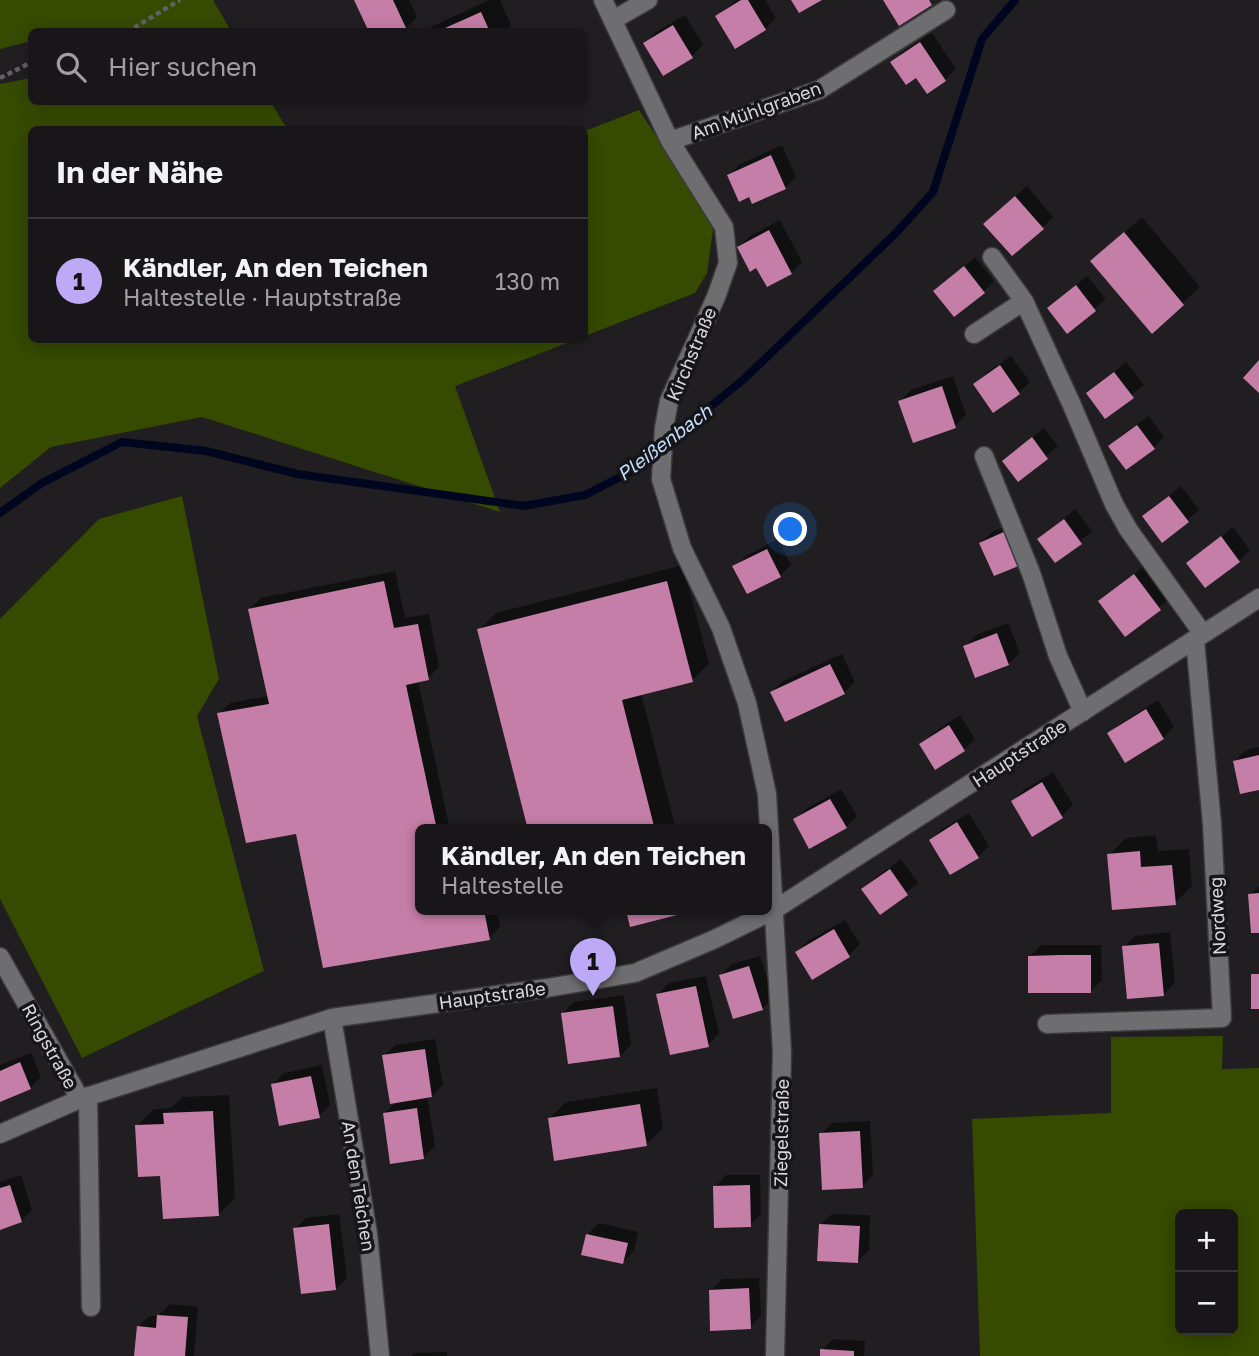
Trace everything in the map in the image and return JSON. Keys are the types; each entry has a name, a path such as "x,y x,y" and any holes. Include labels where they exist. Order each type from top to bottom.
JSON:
{"street":[{"name":"Kirchstraße","path":"603,0 670,141 724,227 728,263 716,298 669,401 664,428 661,479 682,548 721,628 747,703 767,794 769,824"},
{"path":"612,20 648,0"},
{"name":"Am Mühlgraben","path":"670,141 819,90 946,10"},
{"path":"992,257 1024,301 1114,504 1199,637"},
{"path":"974,334 1024,301"},
{"path":"984,456 1031,573 1058,656 1083,712"},
{"name":"Hauptstraße","path":"774,910 1259,598"},
{"name":"Nordweg","path":"1047,1024 1222,1018 1199,637"},
{"name":"Kirchstraße","path":"772,877 774,910"},
{"name":"Ziegelstraße","path":"774,910 782,1052 775,1356"},
{"name":"Hauptstraße","path":"0,1134 84,1098 331,1018 635,973 764,915"},
{"name":"Ringstraße","path":"0,957 84,1098"},
{"name":"An den Teichen","path":"331,1018 368,1234 380,1356"},
{"path":"84,1098 91,1307"}],"path":[{"path":"134,28 180,0"},
{"path":"0,78 28,64"}],"green space":[{"path":"0,0 213,0 229,28 28,28 28,42 0,49"},
{"path":"28,79 28,105 273,105 285,126 28,126 28,343 567,343 455,386 500,512 202,417 51,447 0,488 0,84"},
{"path":"639,110 714,223 707,273 695,293 588,335 588,130"},
{"path":"182,496 219,679 197,716 264,971 82,1058 0,899 0,619 99,519"},
{"path":"1223,1036 1222,1069 1259,1068 1259,1356 980,1356 972,1119 1111,1113 1111,1037"}],"building":[{"path":"354,0 393,0 406,28 367,28"},
{"path":"741,0 748,0 766,30 735,49 715,16"},
{"path":"791,0 822,0 799,13"},
{"path":"883,0 929,0 932,5 899,26"},
{"path":"481,12 488,28 445,28"},
{"path":"673,25 693,58 663,76 643,43"},
{"path":"920,42 946,81 927,94 916,78 906,85 890,62"},
{"path":"771,155 786,189 752,204 749,197 739,202 727,175"},
{"path":"1015,196 1044,229 1012,256 983,224"},
{"path":"769,230 792,274 767,287 756,268 750,272 737,247"},
{"path":"1124,232 1184,305 1152,334 1090,261"},
{"path":"964,266 985,293 954,317 933,291"},
{"path":"1076,285 1096,311 1067,334 1047,308"},
{"path":"1259,360 1259,393 1243,378"},
{"path":"1000,365 1020,394 993,413 973,384"},
{"path":"1114,372 1134,398 1105,419 1086,393"},
{"path":"942,386 956,428 913,443 898,401"},
{"path":"1137,425 1155,449 1126,470 1108,446"},
{"path":"1032,437 1048,459 1018,482 1002,461"},
{"path":"1169,496 1189,522 1162,543 1142,516"},
{"path":"1064,519 1082,544 1055,563 1037,539"},
{"path":"1006,531 1021,565 994,576 979,543"},
{"path":"1221,536 1240,562 1205,588 1186,563"},
{"path":"767,549 781,577 747,594 732,566"},
{"path":"1134,574 1161,610 1125,637 1098,601"},
{"path":"384,581 394,628 418,624 429,680 406,685 436,824 415,824 415,915 485,915 490,940 323,968 296,834 246,843 217,713 269,704 248,609"},
{"path":"667,581 693,682 622,700 653,824 526,824 477,629"},
{"path":"997,633 1009,665 975,678 963,646"},
{"path":"830,664 845,694 785,722 770,692"},
{"path":"1146,709 1164,739 1125,763 1107,733"},
{"path":"949,725 965,751 935,770 919,744"},
{"path":"1259,755 1259,790 1240,794 1233,761"},
{"path":"1042,782 1063,818 1032,837 1011,801"},
{"path":"830,799 847,828 809,849 793,819"},
{"path":"957,822 979,858 950,875 929,840"},
{"path":"1140,851 1141,867 1172,865 1176,905 1112,910 1107,854"},
{"path":"890,869 908,895 880,915 861,889"},
{"path":"1259,893 1259,933 1251,933 1248,894"},
{"path":"627,915 677,915 630,927"},
{"path":"834,929 850,957 812,980 795,952"},
{"path":"1159,943 1164,996 1127,999 1122,946"},
{"path":"1091,955 1091,993 1028,993 1028,956"},
{"path":"749,966 763,1010 733,1019 719,975"},
{"path":"1251,974 1259,974 1259,1009 1251,1009"},
{"path":"696,986 709,1047 670,1055 656,994"},
{"path":"613,1006 620,1057 568,1064 561,1013"},
{"path":"425,1049 432,1097 390,1104 382,1055"},
{"path":"20,1062 31,1089 0,1102 0,1071"},
{"path":"311,1076 320,1118 279,1126 271,1084"},
{"path":"640,1104 647,1146 554,1161 548,1118"},
{"path":"417,1108 424,1159 390,1164 383,1113"},
{"path":"213,1111 219,1216 163,1219 160,1176 138,1177 135,1125 164,1124 163,1113"},
{"path":"860,1131 863,1188 822,1190 819,1133"},
{"path":"10,1185 22,1222 0,1230 0,1188"},
{"path":"750,1185 751,1227 714,1228 713,1186"},
{"path":"329,1224 336,1290 301,1294 293,1228"},
{"path":"819,1224 860,1226 858,1263 817,1261"},
{"path":"586,1234 628,1243 623,1264 581,1255"},
{"path":"749,1288 751,1329 710,1331 709,1290"},
{"path":"157,1315 188,1317 185,1356 134,1356 137,1326 156,1328"},
{"path":"820,1349 854,1351 854,1356 820,1356"}],"waterway":[{"name":"Pleißenbach","path":"0,513 42,483 122,442 206,451 297,474 524,506 585,495 632,471 744,379 895,234 933,192 982,39 1015,0"}],"place":[{"name":"Kändler, An den Teichen","path":"593,996"}]}
